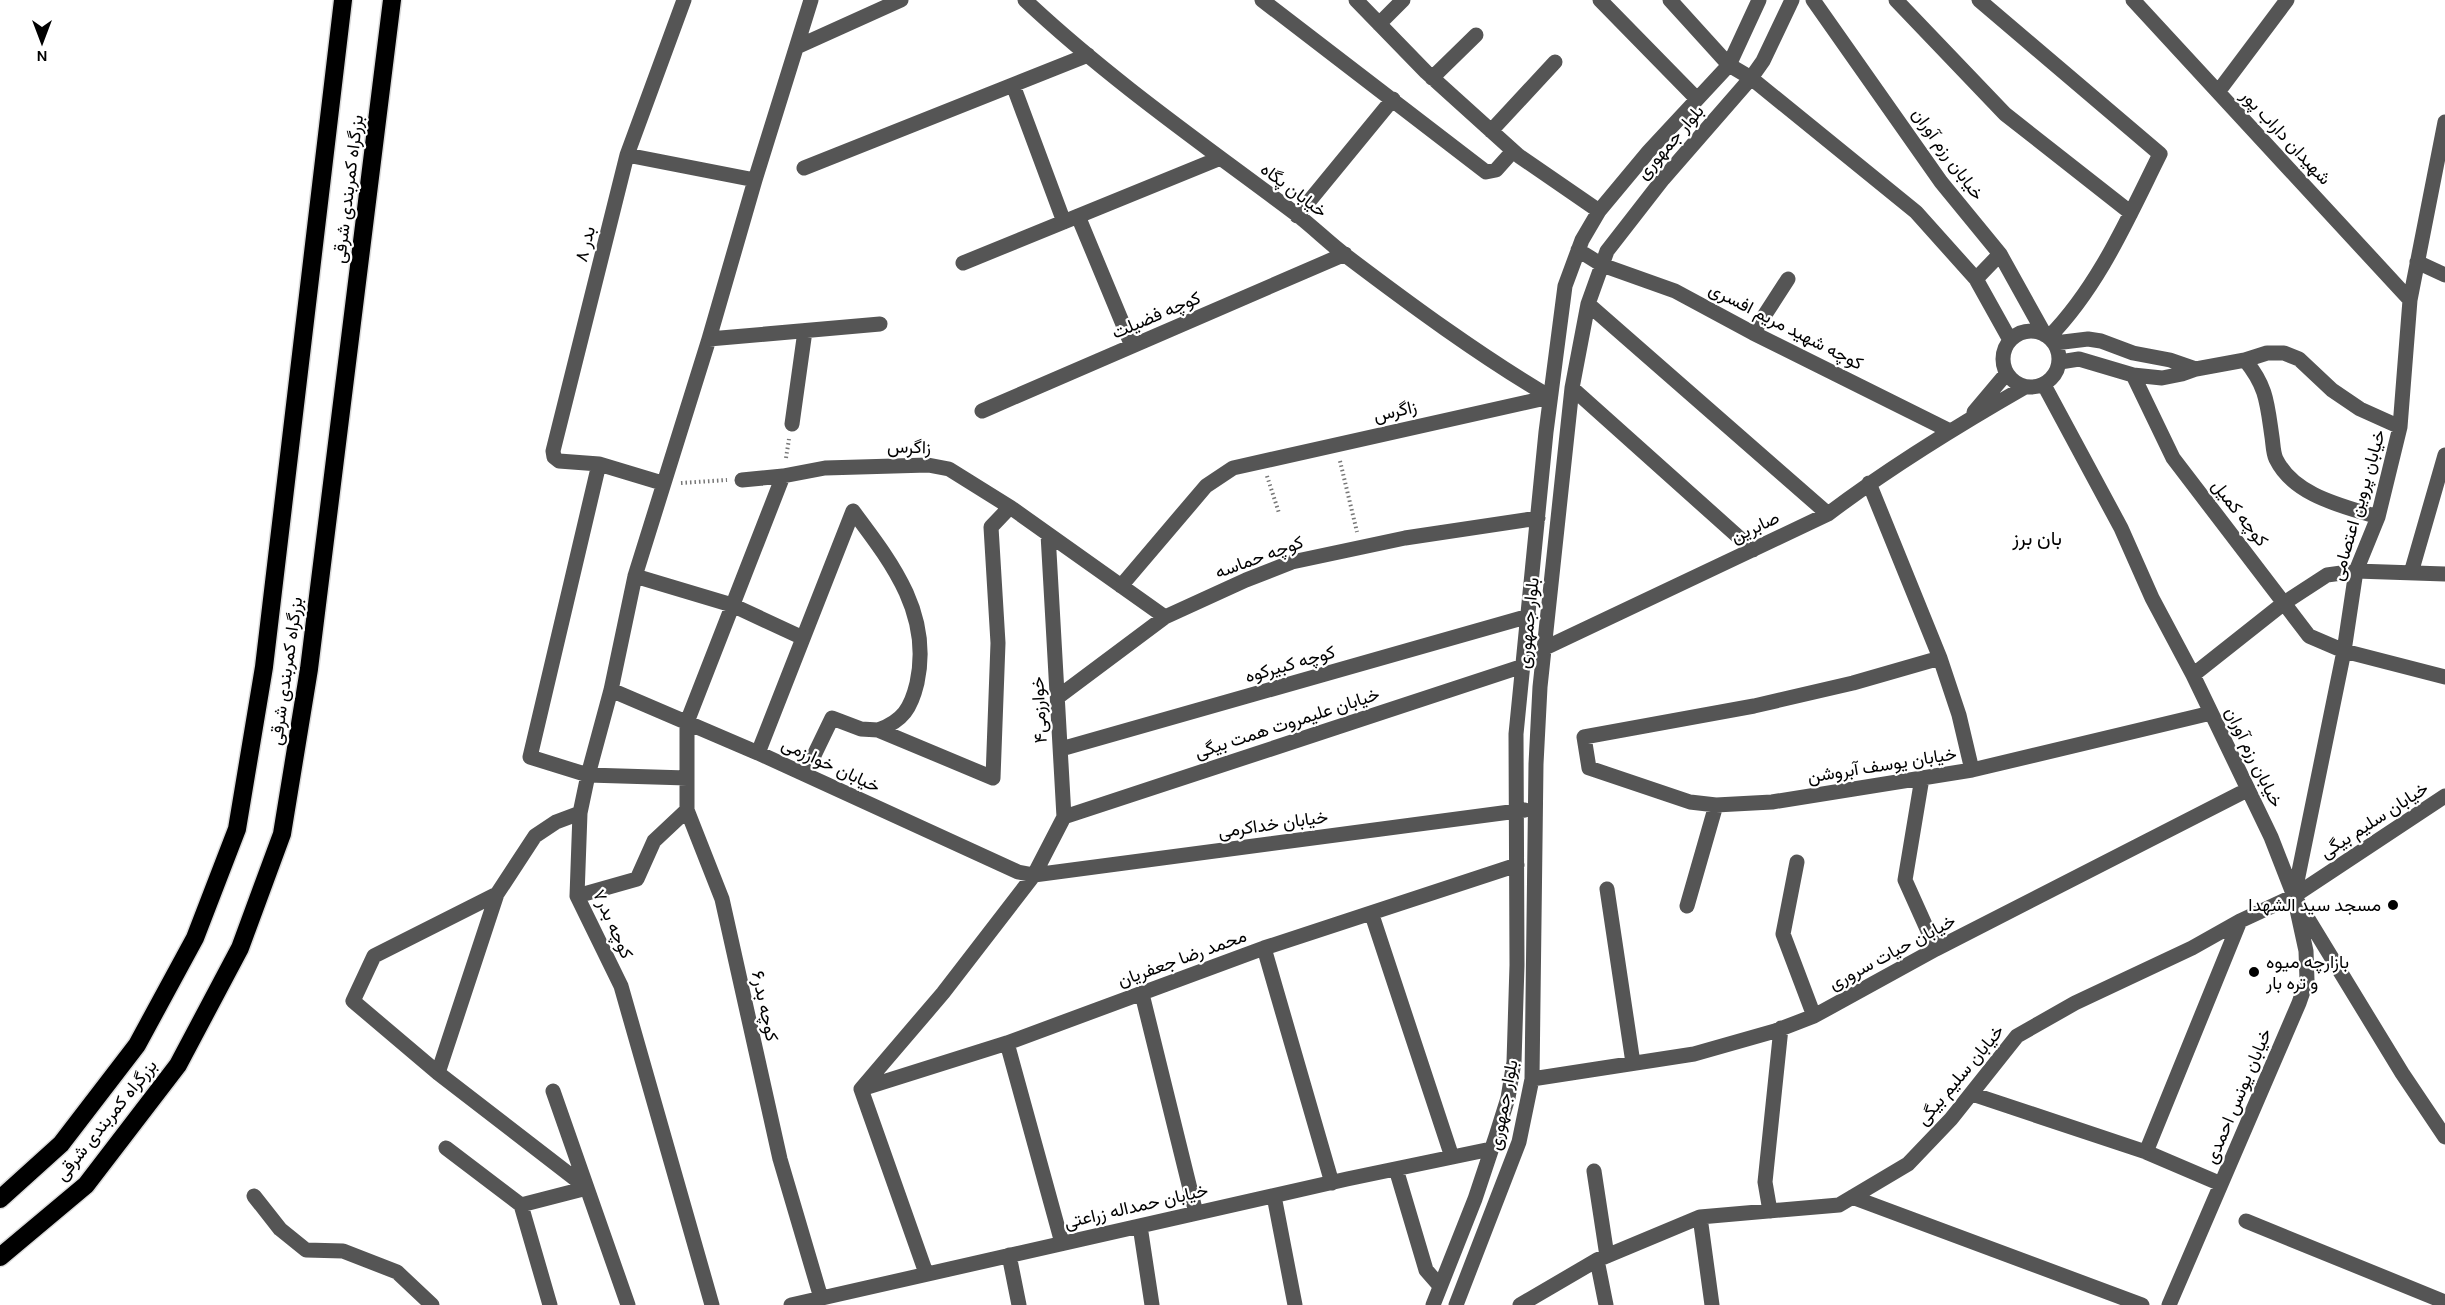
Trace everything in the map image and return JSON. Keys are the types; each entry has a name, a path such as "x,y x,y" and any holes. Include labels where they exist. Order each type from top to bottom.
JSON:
{"highway":[{"name":"بزرگراه کمربندی شرقی","path":"0,1199 61,1144 137,1045 195,938 237,829 264,667 343,0"},
{"name":"بزرگراه کمربندی شرقی","path":"0,1257 86,1185 178,1065 240,948 282,834 309,669 392,0"}],"street":[{"name":"بدر ۸","path":"599,464 559,461 554,457 554,451 627,155 684,0"},
{"name":"کوچه بدر۷","path":"712,1305 621,986 577,896 580,813 611,690 635,576 662,483 709,339 754,180 812,0"},
{"path":"798,46 901,0"},
{"path":"1262,0 1486,172 1496,171 1513,151"},
{"path":"1356,0 1432,78 1513,151 1599,212"},
{"path":"1379,24 1403,0"},
{"path":"1600,0 1696,98"},
{"path":"1670,0 1729,65 1751,78 1916,212 1976,279 2010,340"},
{"name":"بلوار جمهوری","path":"1433,1305 1475,1199 1508,1098 1514,1062 1517,866 1516,734 1551,397 1565,286 1578,250 1599,212 1696,98 1729,65 1759,0"},
{"name":"بلوار جمهوری","path":"1456,1305 1519,1142 1532,1079 1537,729 1572,388 1588,304 1607,251 1663,179 1751,78 1763,61 1792,0"},
{"name":"خیابان رزم آوران","path":"1813,0 1941,182 2000,254 2050,338"},
{"path":"1896,0 2005,114 2130,213"},
{"path":"1979,0 2160,154 2086,293 2072,314 2050,338"},
{"path":"2218,92 2288,0"},
{"name":"خیابان پگاه","path":"1031,2 1088,55 1218,159 1503,369 1551,397"},
{"name":"شهیدان داراب پور","path":"2137,2 2410,300"},
{"path":"1432,78 1476,35"},
{"path":"804,168 1088,55"},
{"path":"1491,131 1555,62"},
{"path":"1013,85 1071,219 1132,346"},
{"path":"1297,216 1393,99"},
{"name":"خیابان پروین اعتصامی","path":"2294,896 2344,651 2356,571 2378,517 2400,427 2410,300 2445,122"},
{"path":"627,155 754,180"},
{"path":"963,263 1218,159"},
{"name":"کوچه شهید مریم افسری","path":"1578,250 1602,265 1676,291 1754,333 1950,430"},
{"name":"کوچه فضیلت","path":"982,411 1345,254"},
{"path":"1976,279 2000,254"},
{"path":"2417,262 2445,275"},
{"path":"1754,333 1788,279"},
{"path":"1588,304 1828,514"},
{"path":"709,339 880,324"},
{"path":"2050,338 2060,362 2052,379 2044,385 2025,387 2014,382 2006,374 2003,356 2010,340 2020,333 2033,331 2050,338 2101,340 2133,353 2170,360 2196,369"},
{"path":"792,424 805,332"},
{"path":"2060,362 2079,359 2133,375 2162,378 2267,353 2284,353 2299,359 2332,390 2360,409 2400,427"},
{"path":"2245,360 2264,388 2275,459 2292,480 2324,500 2378,517"},
{"name":"صابرین","path":"1969,419 2006,374"},
{"name":"کوچه کمیل","path":"2133,375 2173,458 2309,636 2344,651 2445,677"},
{"name":"خیابان رزم آوران","path":"2044,385 2121,528 2152,598 2193,675 2271,837 2294,896 2402,1073 2445,1137"},
{"name":"صابرین","path":"1545,648 1828,514 1869,483 1950,430 2025,387"},
{"path":"1572,388 1754,550"},
{"name":"زاگرس","path":"1121,586 1206,486 1233,468 1551,397"},
{"path":"2411,573 2445,455"},
{"path":"662,483 599,464 530,757 588,776 687,778"},
{"name":"زاگرس","path":"742,480 783,476 825,468 928,465 949,469 1010,507 1165,617"},
{"path":"687,722 783,476"},
{"path":"1869,483 1940,658 1959,715 1972,770"},
{"path":"805,774 832,718 861,729 878,730 993,778 998,643 991,527 1010,507"},
{"path":"758,753 853,511 887,557 918,622 921,641 919,673 914,698 895,724 878,730"},
{"name":"کوچه حماسه","path":"1058,697 1165,617 1292,562 1405,538 1538,518"},
{"name":"خوارزمی۴","path":"861,1089 944,993 1034,876 1064,817 1048,534"},
{"path":"2193,675 2284,603 2327,575 2356,571 2445,574"},
{"path":"635,576 732,605 803,638"},
{"name":"کوچه کبیرکوه","path":"1061,749 1529,616"},
{"name":"خیابان یوسف آبروشن","path":"1940,658 1754,706 1584,737 1589,768 1690,802 1716,804 1772,802 1972,770 2211,713"},
{"name":"خیابان علیمروت همت بیگی","path":"1064,817 1523,666"},
{"name":"خیابان خوارزمی","path":"611,690 805,774 1018,872 1034,876"},
{"name":"کوچه بدر۶","path":"687,722 687,810 722,899 780,1159 821,1298"},
{"path":"1922,778 1905,880 1936,949"},
{"name":"خیابان حیات سروری","path":"1532,1079 1694,1054 1814,1016 1936,949 2247,790"},
{"name":"خیابان سلیم بیگی","path":"1520,1305 1602,1258 1700,1216 1839,1205 1908,1164 1972,1094 2017,1036 2075,1003 2192,948 2240,921 2294,896 2445,796"},
{"path":"1687,906 1716,804"},
{"path":"577,896 637,879 654,841 687,810"},
{"name":"خیابان خداکرمی","path":"1034,876 1535,810"},
{"path":"438,1073 497,894 535,836 556,822 580,813"},
{"path":"1797,862 1783,934 1814,1016"},
{"name":"محمد رضا جعفریان","path":"861,1089 1007,1043 1264,948 1372,915 1517,866"},
{"path":"1607,889 1633,1063"},
{"path":"497,894 374,956 353,1001 438,1073 587,1188"},
{"name":"خیابان یونس احمدی","path":"2169,1305 2307,980 2307,951 2294,896"},
{"path":"1372,915 1452,1157"},
{"path":"2146,1152 2240,921"},
{"path":"1264,948 1332,1183"},
{"path":"1142,994 1196,1213"},
{"path":"1770,1211 1765,1182 1781,1028"},
{"path":"1007,1043 1062,1243"},
{"path":"861,1089 926,1273"},
{"path":"554,1091 628,1305"},
{"path":"1972,1094 2146,1152 2221,1184"},
{"path":"446,1148 521,1205 550,1305"},
{"name":"خیابان حمداله زراعتی","path":"791,1305 926,1273 1491,1149"},
{"path":"1396,1169 1426,1270 1440,1286"},
{"path":"1594,1171 1606,1305"},
{"path":"521,1205 587,1188"},
{"path":"254,1196 280,1229 306,1250 343,1251 397,1272 432,1305"},
{"path":"1274,1196 1295,1305"},
{"path":"1852,1197 2142,1305"},
{"path":"1700,1216 1712,1305"},
{"path":"2246,1221 2445,1302"},
{"path":"1140,1226 1152,1305"},
{"path":"1009,1255 1019,1305"}],"path":[{"path":"783,476 792,424"},
{"path":"1336,444 1361,547"},
{"path":"1262,460 1279,513"},
{"path":"662,483 742,480"}],"place":[{"name":"مسجد سید الشهدا","path":"2393,905"},
{"name":"بازارچه میوه و تره بار","path":"2254,972"}],"district":[{"name":"بان برز","path":"2037,538"}]}
